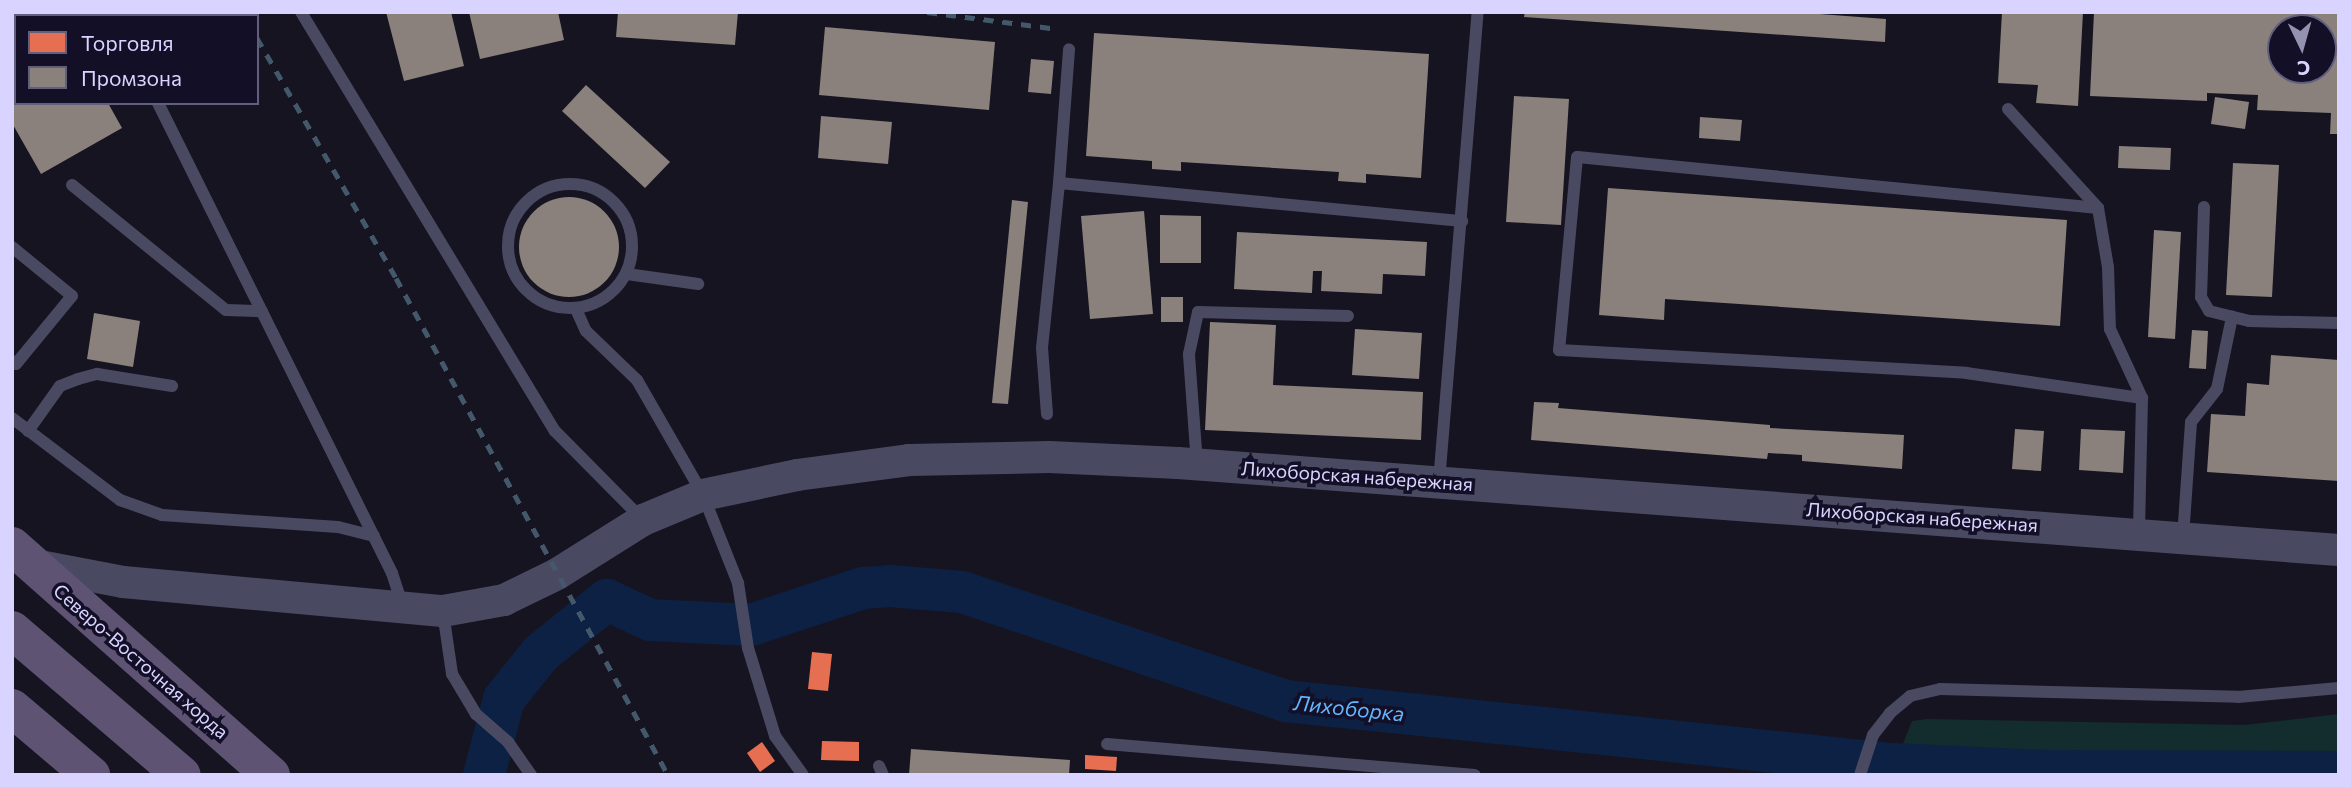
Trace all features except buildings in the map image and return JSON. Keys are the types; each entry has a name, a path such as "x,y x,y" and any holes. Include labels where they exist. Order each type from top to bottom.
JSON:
{"main road":[{"name":"Северо-Восточная хорда","path":"12,546 271,775"},
{"path":"12,630 183,775"},
{"path":"12,708 91,775"}],"street":[{"name":"Лихоборская набережная","path":"12,561 123,582 404,610 443,611 504,600 557,574 643,520 703,495 797,475 909,460 1049,457 1197,465 2139,533 2339,550"}],"lane":[{"path":"301,12 555,431 643,520"},
{"path":"1439,483 1478,12"},
{"path":"1046,414 1042,348 1069,49"},
{"path":"159,105 374,536 404,610"},
{"path":"2008,109 2098,208 2108,267 2110,329 2142,398 2139,533"},
{"path":"2098,208 1577,157 1559,350 1966,373 2142,398"},
{"path":"1059,183 1462,221"},
{"path":"556,184 580,184 611,200 631,228 633,251 627,274 614,292 597,303 576,309 552,307 531,296 516,278 508,256 513,222 535,194 556,184"},
{"path":"72,185 226,310 262,312"},
{"path":"2204,207 2200,297 2209,311 2232,317 2339,323"},
{"path":"12,247 72,296 16,364 12,361"},
{"path":"627,274 698,284"},
{"path":"576,309 586,331 637,380 703,495 738,583 748,648 775,736 803,775"},
{"path":"1197,465 1189,354 1198,313 1348,316"},
{"path":"2183,537 2191,422 2217,389 2232,317"},
{"path":"28,431 60,386 78,379 97,374 172,386"},
{"path":"12,418 120,500 162,515 338,527 374,536"},
{"path":"443,611 452,674 476,714 508,742 531,775"},
{"path":"1860,775 1873,735 1910,696 1940,689 2238,697 2339,688"},
{"path":"1107,744 1475,775"}],"green space":[{"path":"2339,714 2339,775 1898,775 1896,761 1912,721 1927,719 2244,725"}],"waterway":[{"name":"Лихоборка","path":"484,775 504,699 541,653 607,600 650,620 751,625 863,588 890,586 962,592 1285,701 1893,764 2048,771 2339,772"}],"railway":[{"path":"927,12 1058,29"},
{"path":"259,41 396,278 668,775"}]}
